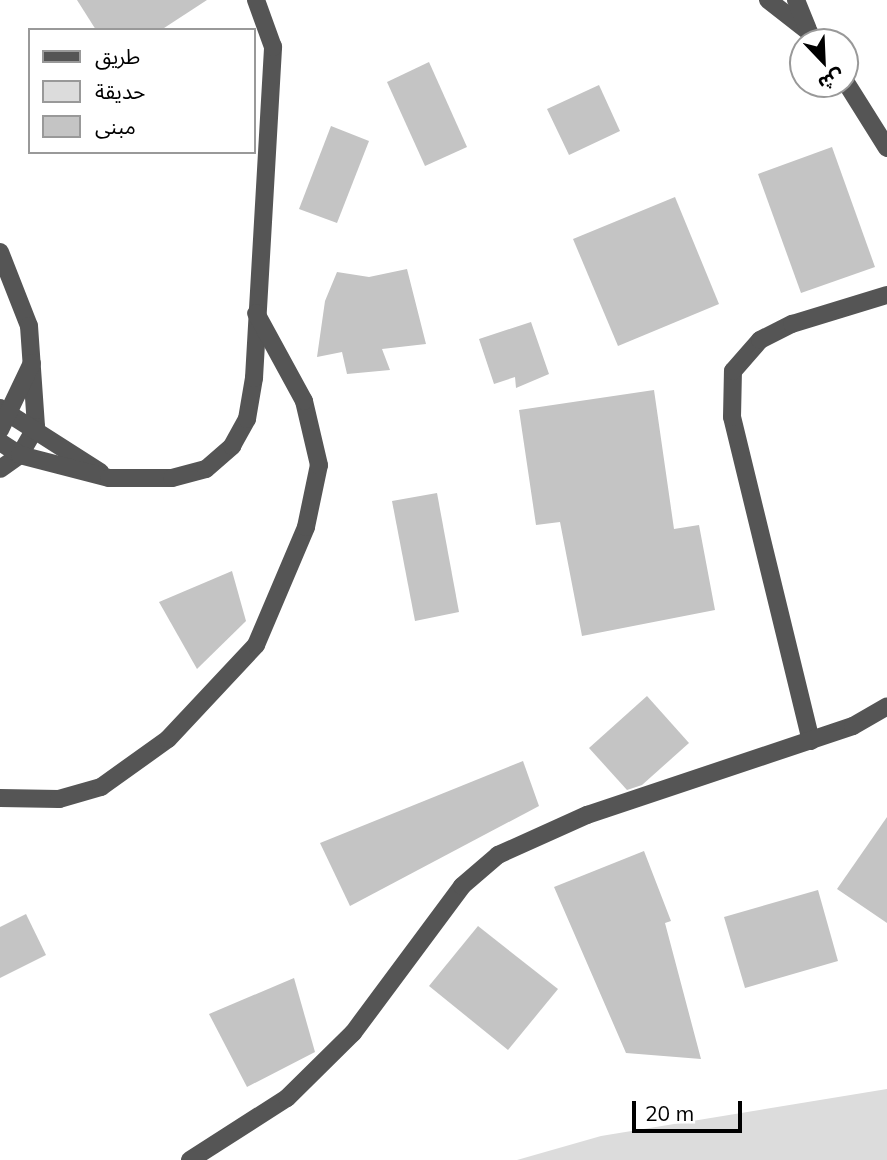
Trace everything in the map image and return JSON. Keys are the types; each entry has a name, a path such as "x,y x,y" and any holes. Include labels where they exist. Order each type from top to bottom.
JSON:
{"street":[{"path":"0,442 20,455 108,478 173,478 206,469 232,446 247,419 273,47 256,0"},
{"path":"768,0 802,28"},
{"path":"796,0 809,28"},
{"path":"856,98 887,148"},
{"path":"0,252 35,357 36,427 20,455 0,469"},
{"path":"811,741 732,417 733,371 760,340 792,324 887,295"},
{"path":"0,798 59,799 101,787 168,739 256,645 306,527 319,465 304,401 256,313"},
{"path":"0,430 5,409 35,357"},
{"path":"5,409 36,427 108,478"},
{"path":"190,1160 287,1098 353,1033 462,886 498,855 587,815 811,741 887,706"}],"green space":[{"path":"887,1089 887,1160 517,1160 601,1136"}],"building":[{"path":"77,0 207,0 164,28 95,28"},
{"path":"429,62 467,147 425,166 387,82"},
{"path":"599,85 620,131 569,155 547,109"},
{"path":"331,126 369,141 337,223 299,209"},
{"path":"832,147 875,267 801,293 758,174"},
{"path":"675,197 719,304 618,346 573,239"},
{"path":"407,269 426,344 382,349 390,370 347,374 342,352 317,357 325,301 337,272 369,277"},
{"path":"531,322 549,374 516,388 515,377 494,384 479,339"},
{"path":"654,390 674,529 699,525 715,610 582,636 560,522 536,525 519,410"},
{"path":"437,493 459,612 415,621 392,501"},
{"path":"232,571 246,621 197,669 159,602"},
{"path":"647,696 689,743 642,785 627,790 589,748"},
{"path":"523,761 539,806 350,906 320,843"},
{"path":"887,817 887,923 837,889"},
{"path":"644,851 671,921 665,923 701,1059 626,1053 554,887"},
{"path":"818,890 838,961 745,988 724,917"},
{"path":"26,914 46,955 0,978 0,927"},
{"path":"478,926 558,989 508,1050 429,986"},
{"path":"294,978 315,1052 247,1087 209,1014"}]}
